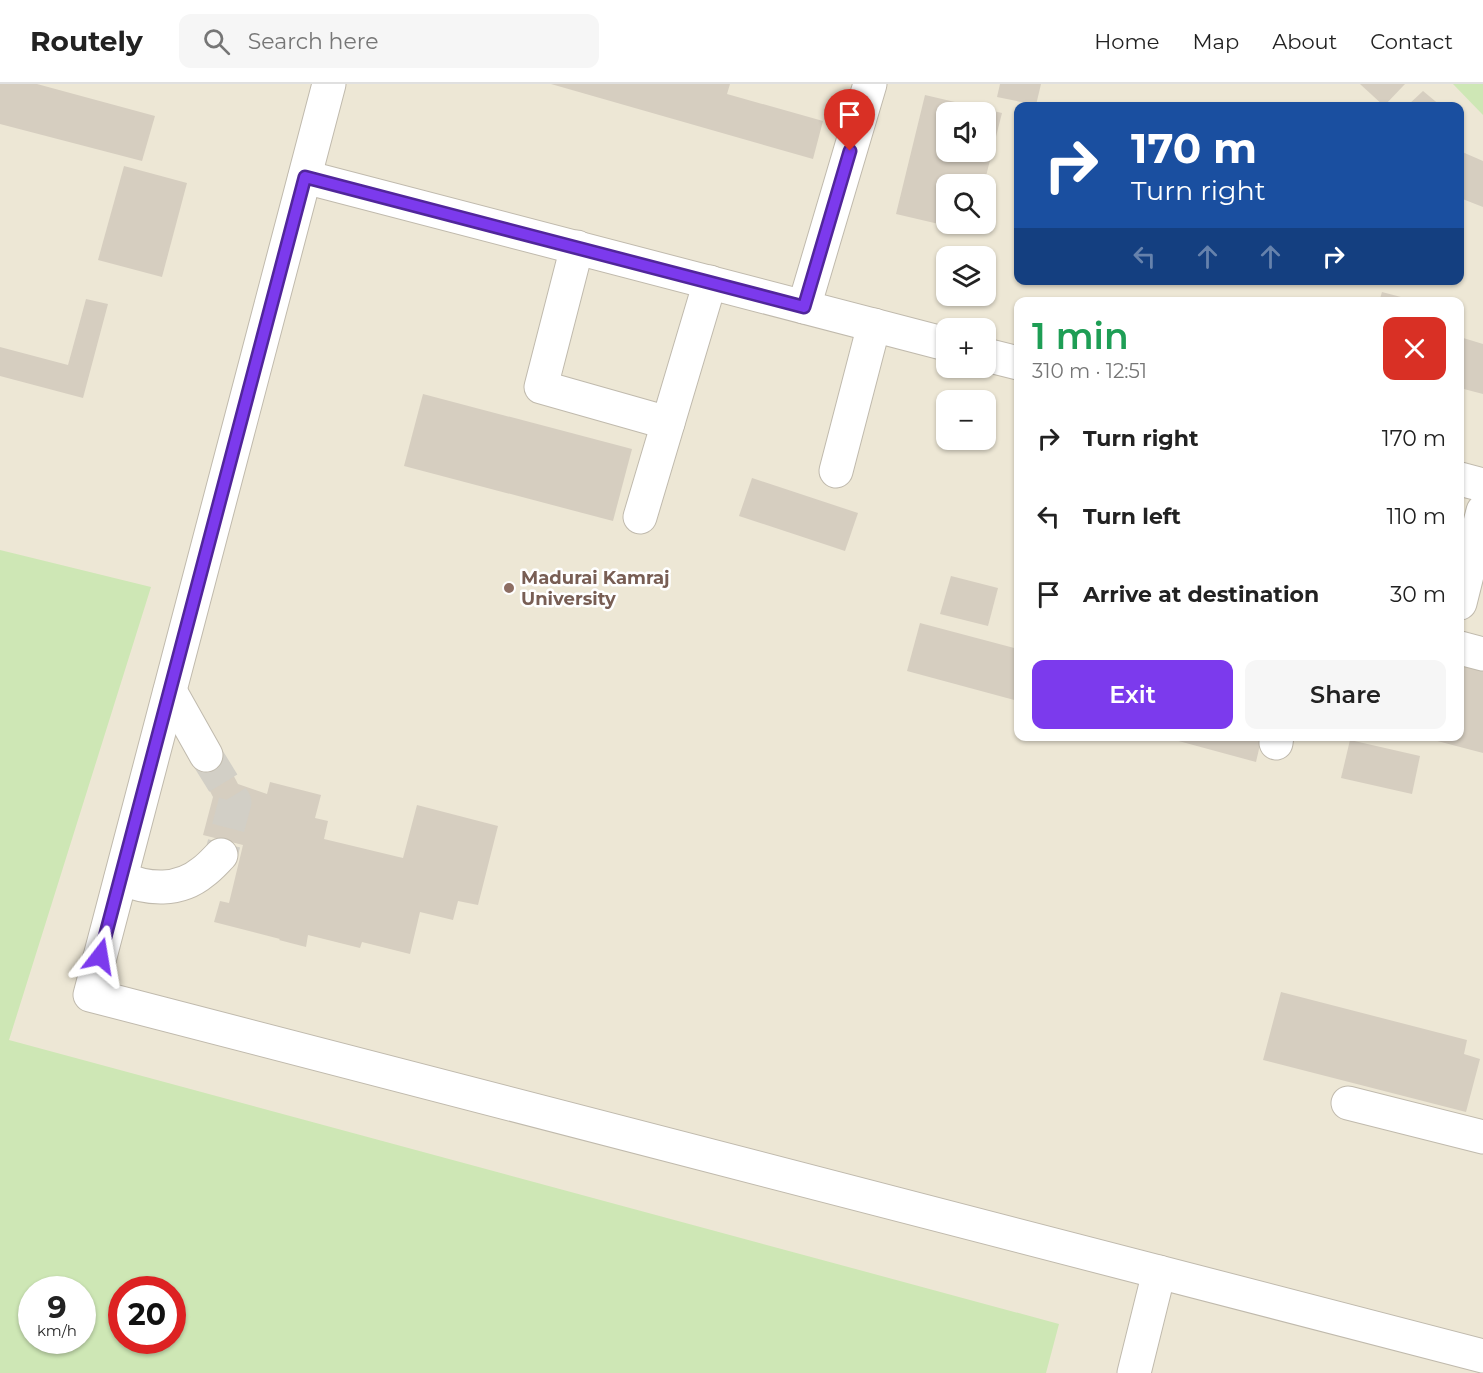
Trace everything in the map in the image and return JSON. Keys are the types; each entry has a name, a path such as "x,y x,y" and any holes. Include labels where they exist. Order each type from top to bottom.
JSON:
{"lane":[{"path":"329,84 90,995 1483,1356"},
{"path":"804,307 870,84"},
{"path":"305,177 936,341"},
{"path":"577,247 541,387 668,423"},
{"path":"640,517 710,282"},
{"path":"836,471 874,325"},
{"path":"996,358 1014,362"},
{"path":"1464,480 1483,485"},
{"path":"1464,587 1483,511"},
{"path":"1464,649 1483,654"},
{"path":"170,691 206,755"},
{"path":"121,878 146,886 169,887 203,873 221,855"},
{"path":"1347,1103 1483,1137"},
{"path":"1134,1373 1159,1272"}],"shaded area":[{"name":"Madurai Kamraj University","path":"0,84 1483,84 1483,1373 0,1373"}],"green space":[{"path":"1453,84 1483,84 1483,115"},
{"path":"0,550 151,587 9,1040 1059,1324 1046,1373 0,1373"}],"building":[{"path":"0,84 37,84 155,116 142,161 0,124"},
{"path":"551,84 730,84 727,94 823,121 813,159"},
{"path":"1000,84 1041,84 1037,102 1021,102 997,97"},
{"path":"1360,84 1405,84 1388,102 1380,102"},
{"path":"1423,91 1436,102 1411,102"},
{"path":"925,95 955,102 936,102 936,162 990,162 987,174 936,174 936,223 896,214"},
{"path":"996,112 1002,113 996,137"},
{"path":"1464,153 1483,161 1483,207 1464,200"},
{"path":"124,166 187,183 162,277 98,260"},
{"path":"1382,292 1401,297 1380,297"},
{"path":"86,299 108,304 83,398 0,376 0,347 68,365"},
{"path":"1464,338 1483,344 1483,394 1464,389"},
{"path":"423,394 632,449 613,521 404,466"},
{"path":"752,478 858,513 845,551 739,516"},
{"path":"951,576 998,588 988,626 940,614"},
{"path":"920,623 1014,648 1014,700 907,671"},
{"path":"1483,657 1483,753 1437,741 1464,741 1464,661"},
{"path":"1178,741 1261,741 1256,762"},
{"path":"1350,741 1420,756 1412,794 1341,778"},
{"path":"225,759 238,784 267,794 270,782 321,795 315,818 328,821 324,839 403,858 417,805 498,826 478,905 458,901 453,920 420,912 410,954 362,942 360,948 308,935 306,947 214,922 220,901 229,903 243,845 203,835 213,797 200,772"},
{"path":"1281,992 1467,1040 1464,1054 1480,1059 1466,1112 1263,1060"}],"tunnel":[{"path":"206,755 235,802 221,855"}],"place":[{"name":"Madurai Kamraj University","path":"509,588"}],"route":[{"path":"100,956 305,177 804,307 850,151"}]}
